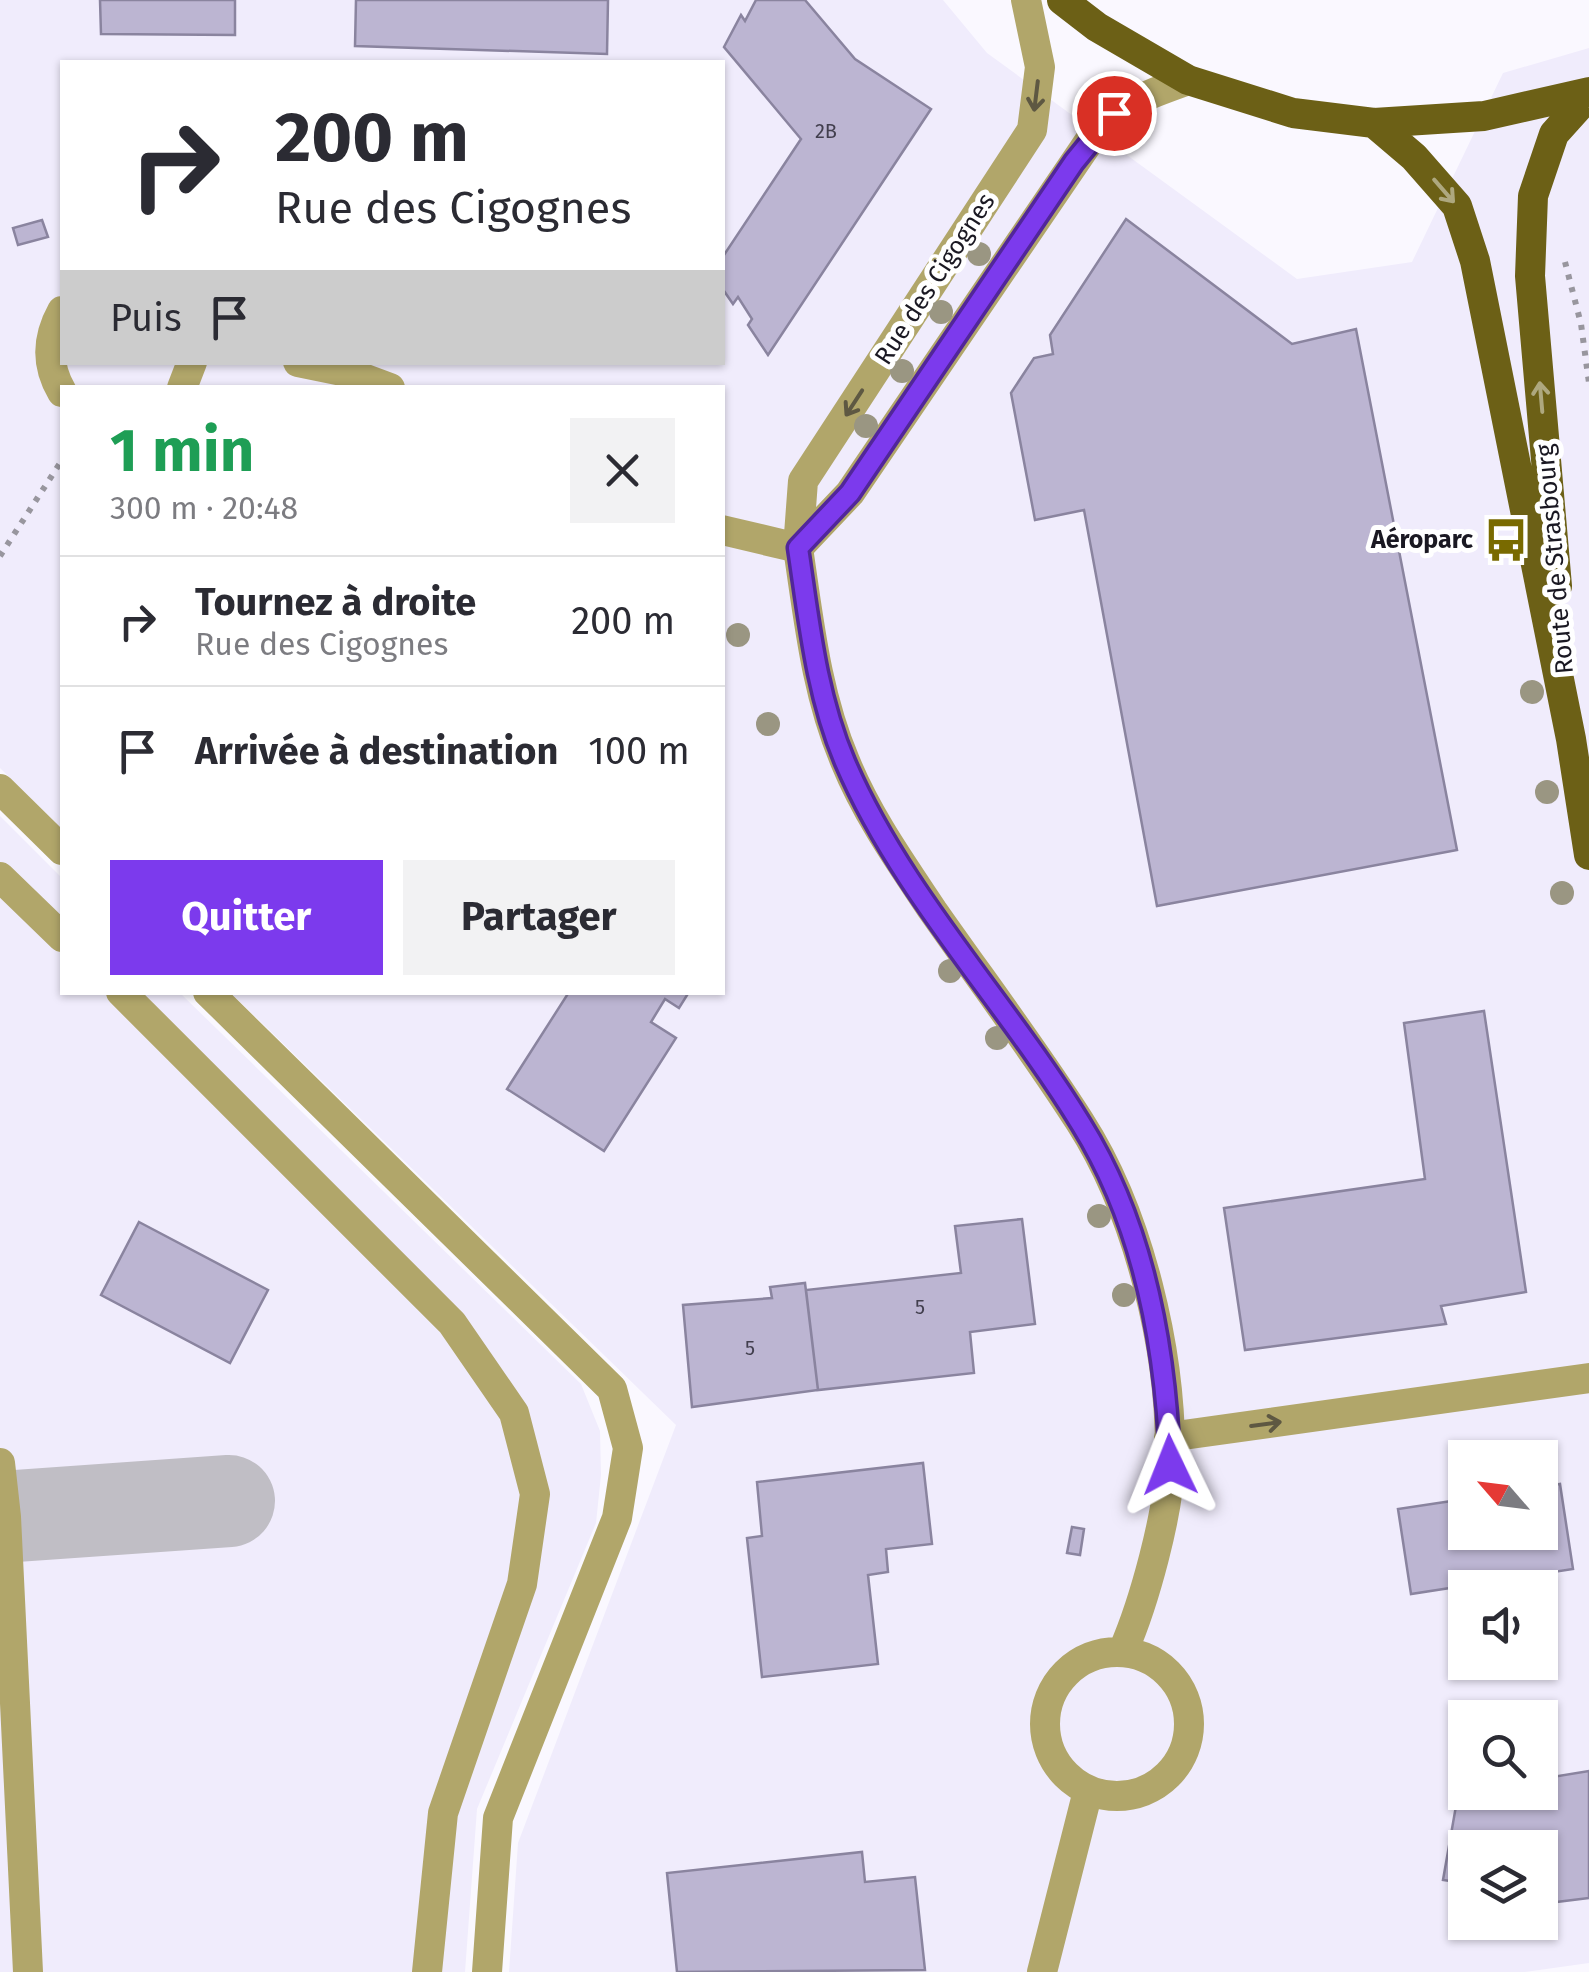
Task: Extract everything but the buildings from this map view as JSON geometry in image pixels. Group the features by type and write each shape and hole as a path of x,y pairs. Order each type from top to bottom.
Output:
{"main road":[{"path":"1062,0 1097,26 1188,80 1293,113 1374,123 1484,116 1589,93"},
{"name":"Route de Strasbourg","path":"1570,738 1530,276 1534,196 1554,134 1589,93"},
{"name":"Route de Strasbourg","path":"1374,123 1414,157 1457,206 1475,261 1570,738"},
{"path":"1570,738 1589,855"}],"street":[{"name":"Rue des Cigognes","path":"1026,0 1040,67 1032,130 803,482 798,548 817,680 845,762 889,846 1081,1124 1108,1174 1136,1249 1158,1334 1168,1402 1170,1465 1139,1613 1123,1651"},
{"name":"Rue des Cigognes","path":"798,548 850,493 1088,144 1114,113 1143,96 1188,80"},
{"path":"60,316 50,343 50,362 60,387"},
{"path":"312,365 382,385"},
{"path":"725,531 798,548"},
{"path":"0,789 60,848"},
{"path":"0,878 60,935"},
{"path":"125,995 452,1323 514,1413 535,1494 522,1584 443,1813 428,1972"},
{"path":"211,995 612,1389 628,1448 617,1518 498,1818 486,1972"},
{"path":"1169,1438 1589,1378"},
{"path":"0,1464 28,1972"},
{"path":"1123,1651 1148,1658 1168,1673 1182,1694 1189,1718 1187,1744 1176,1766 1158,1783 1136,1794 1112,1797 1088,1791 1068,1778 1052,1758 1045,1735 1046,1710 1054,1688 1067,1671 1103,1652 1123,1651"},
{"path":"1042,1972 1088,1791"}],"path":[{"path":"1561,250 1581,324 1589,384"},
{"path":"0,556 60,463"}],"shaded area":[{"path":"0,0 943,0 987,53 1297,279 1412,262 1503,73 1589,48 1589,1963 1525,1972 509,1972 518,1843 676,1425 233,995 725,995 725,385 60,385 60,827 0,768"},
{"path":"0,816 60,876 60,995 182,995 581,1384 600,1431 601,1475 596,1523 477,1809 465,1972 0,1972"}],"taxiway":[{"path":"0,1517 229,1501"}],"place":[{"name":"Aéroparc","path":"1506,540"}],"route":[{"path":"1114,113 1074,162 850,493 798,548 817,680 845,762 889,846 1081,1124 1108,1174 1136,1249 1158,1334 1168,1402 1170,1465"}]}
